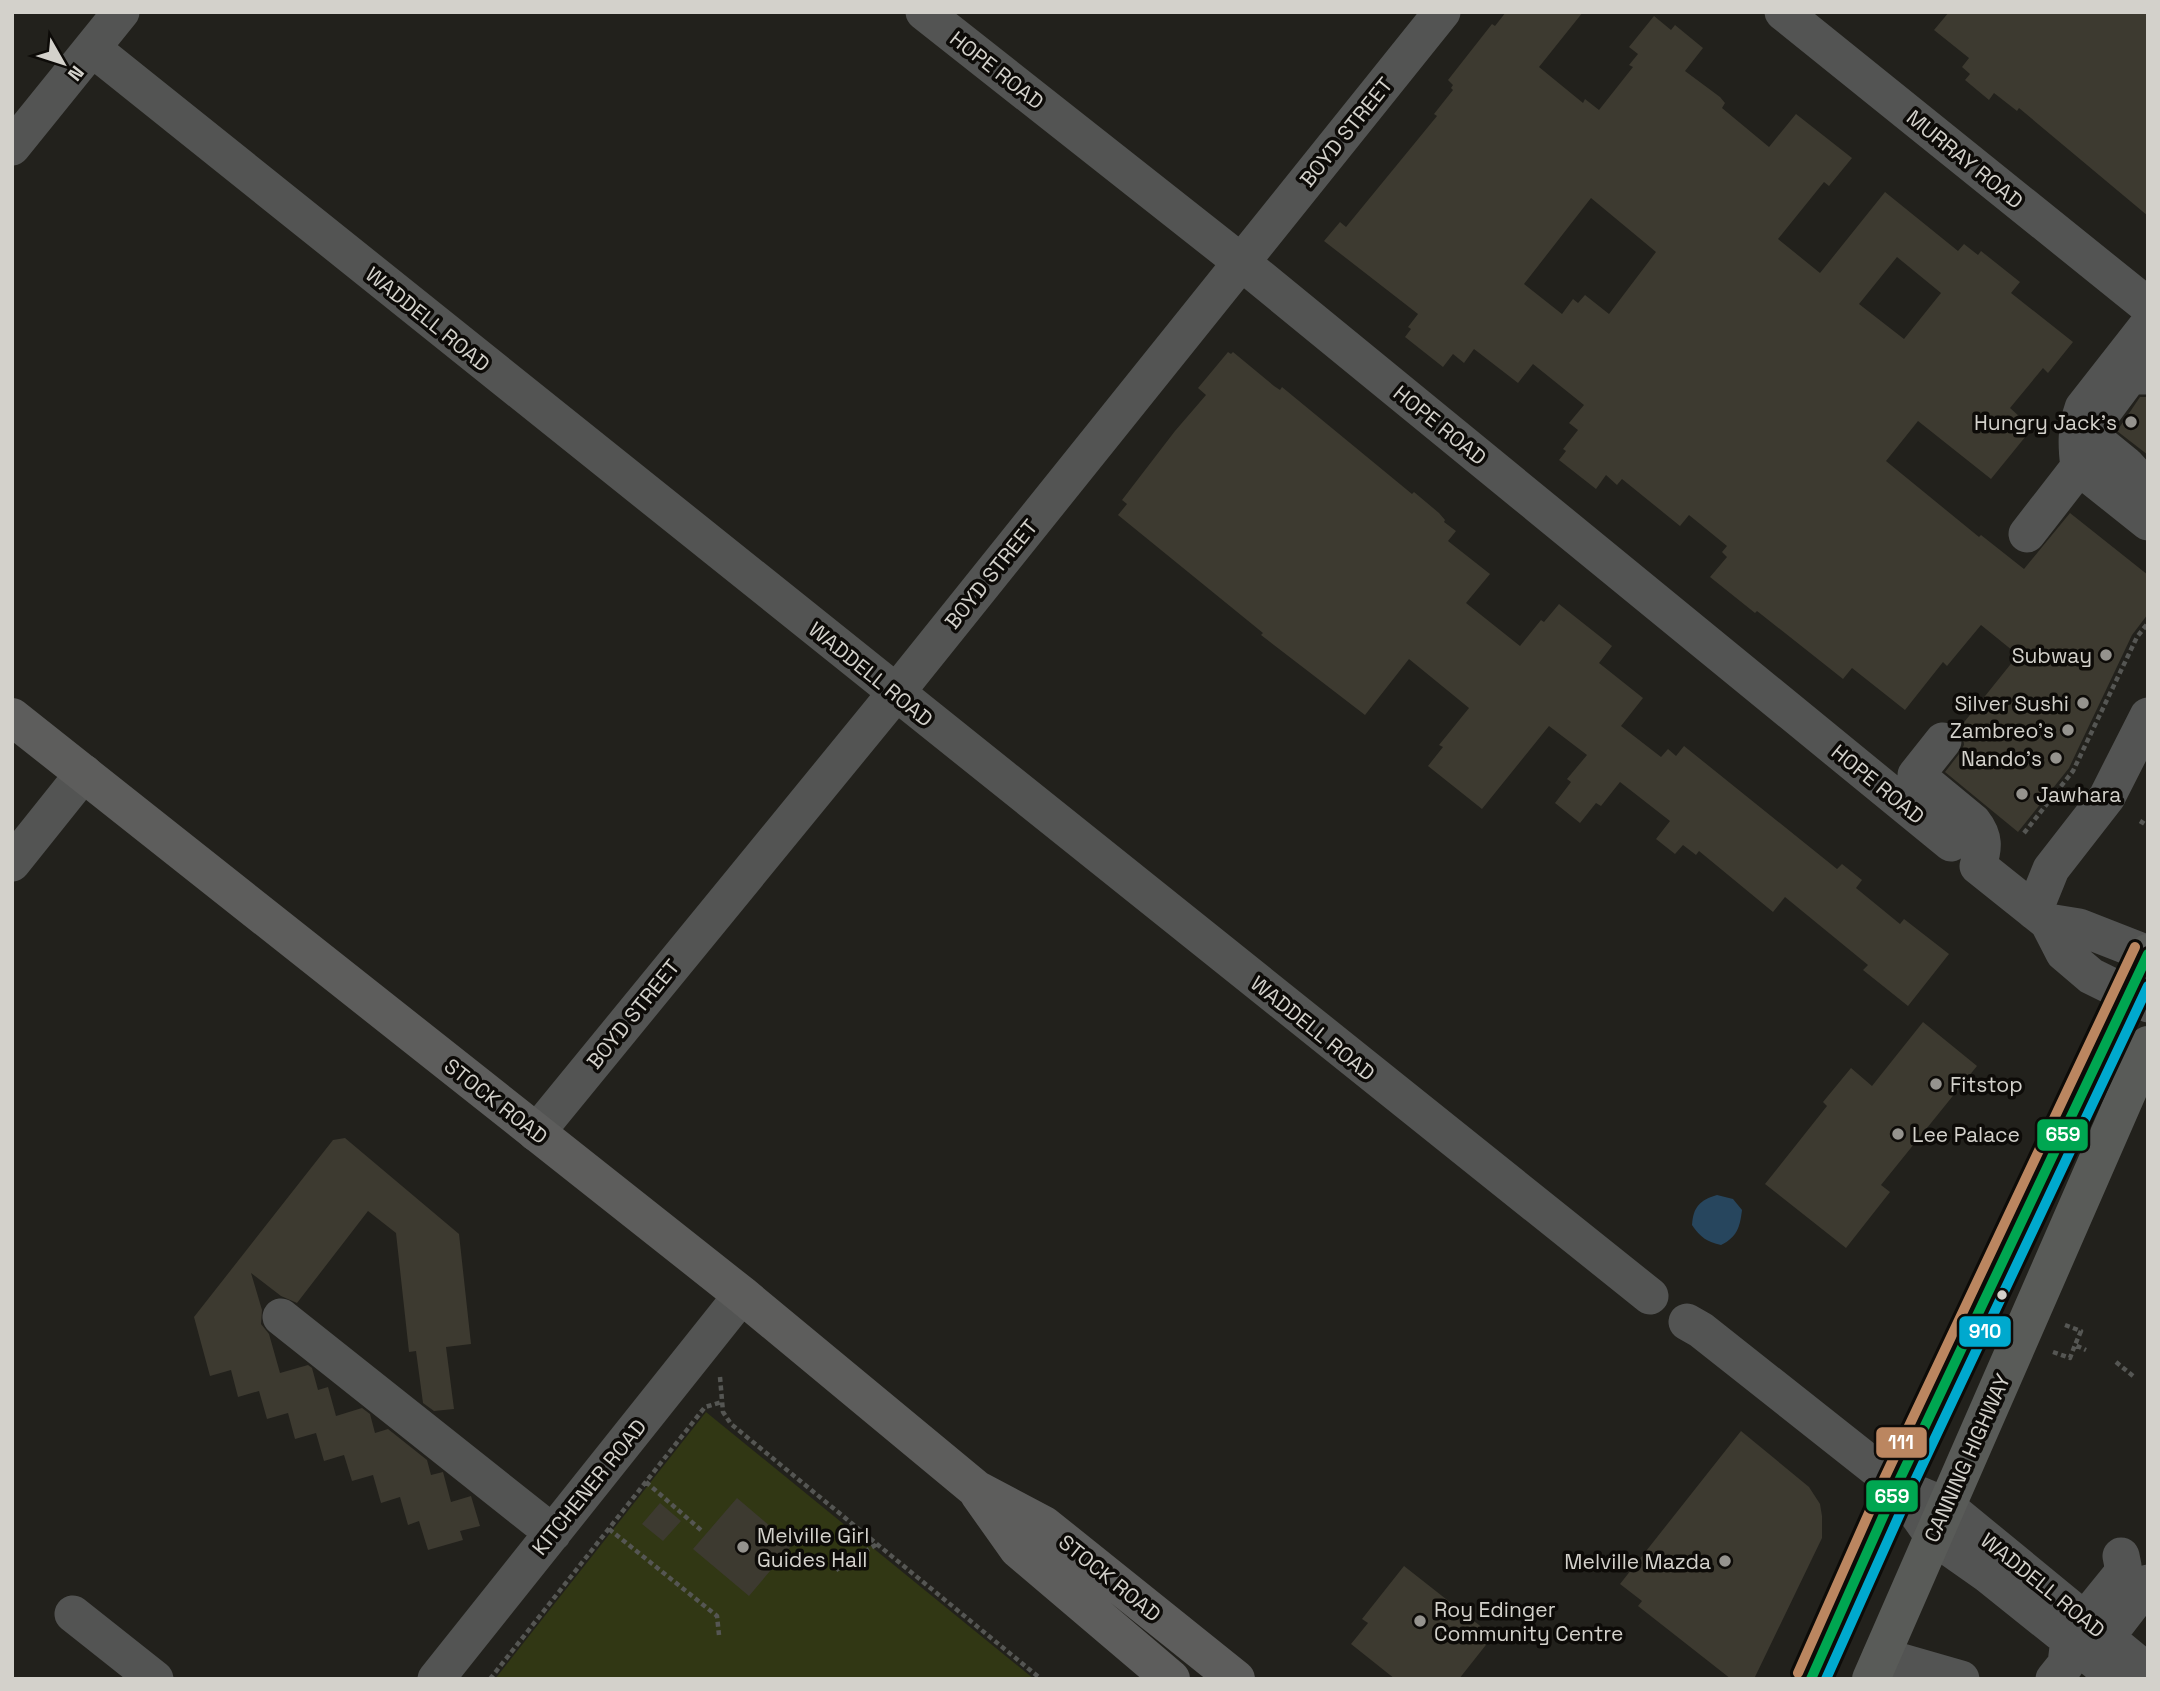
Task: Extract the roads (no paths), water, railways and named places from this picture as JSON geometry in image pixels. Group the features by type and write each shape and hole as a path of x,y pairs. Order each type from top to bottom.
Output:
{"highway":[{"path":"1811,1679 1897,1485 2138,999 2148,954"},
{"name":"CANNING HIGHWAY","path":"1876,1667 2148,1045"}],"main road":[{"name":"STOCK ROAD","path":"12,717 742,1295 976,1489 1044,1525 1236,1679"},
{"name":"STOCK ROAD","path":"976,1489 1018,1549 1171,1679"}],"street":[{"path":"12,147 121,12"},
{"name":"HOPE ROAD","path":"924,12 1241,262 1951,844"},
{"name":"BOYD STREET","path":"536,1133 895,694 1442,12"},
{"name":"MURRAY ROAD","path":"1783,12 2148,306"},
{"name":"WADDELL ROAD","path":"93,49 1650,1296"},
{"path":"2026,534 2079,467 2076,440 2083,408 2148,325"},
{"path":"2148,376 2133,376 2126,381 2094,428 2099,443 2126,465 2148,489"},
{"path":"2079,467 2148,522"},
{"path":"2041,917 2051,869 2108,797 2148,716"},
{"path":"1944,741 1916,775 1980,830 1984,847 1978,866 2041,917 2064,953 2091,976 2138,999"},
{"path":"12,863 84,774"},
{"path":"2041,917 2078,927 2148,954"},
{"name":"KITCHENER ROAD","path":"436,1679 742,1295"},
{"path":"281,1317 552,1532"},
{"name":"WADDELL ROAD","path":"1688,1322 1701,1329 1940,1521 2084,1654 2148,1672"},
{"path":"2084,1654 2114,1585 2121,1575 2135,1570"},
{"path":"73,1614 155,1679"},
{"path":"1876,1667 1961,1679"}],"water":[{"path":"1717,1195 1733,1199 1742,1210 1737,1231 1721,1245 1704,1238 1692,1225 1698,1205"}],"place":[{"name":"Hungry Jack's","path":"2131,422"},
{"name":"Subway","path":"2106,655"},
{"name":"Silver Sushi","path":"2083,703"},
{"name":"Zambreo's","path":"2068,730"},
{"name":"Nando's","path":"2056,758"},
{"name":"Jawhara","path":"2022,794"},
{"name":"Fitstop","path":"1936,1084"},
{"name":"Lee Palace","path":"1898,1134"},
{"name":"Melville Girl Guides Hall","path":"743,1547"},
{"name":"Melville Mazda","path":"1725,1561"},
{"name":"Roy Edinger Community Centre","path":"1420,1621"}]}
